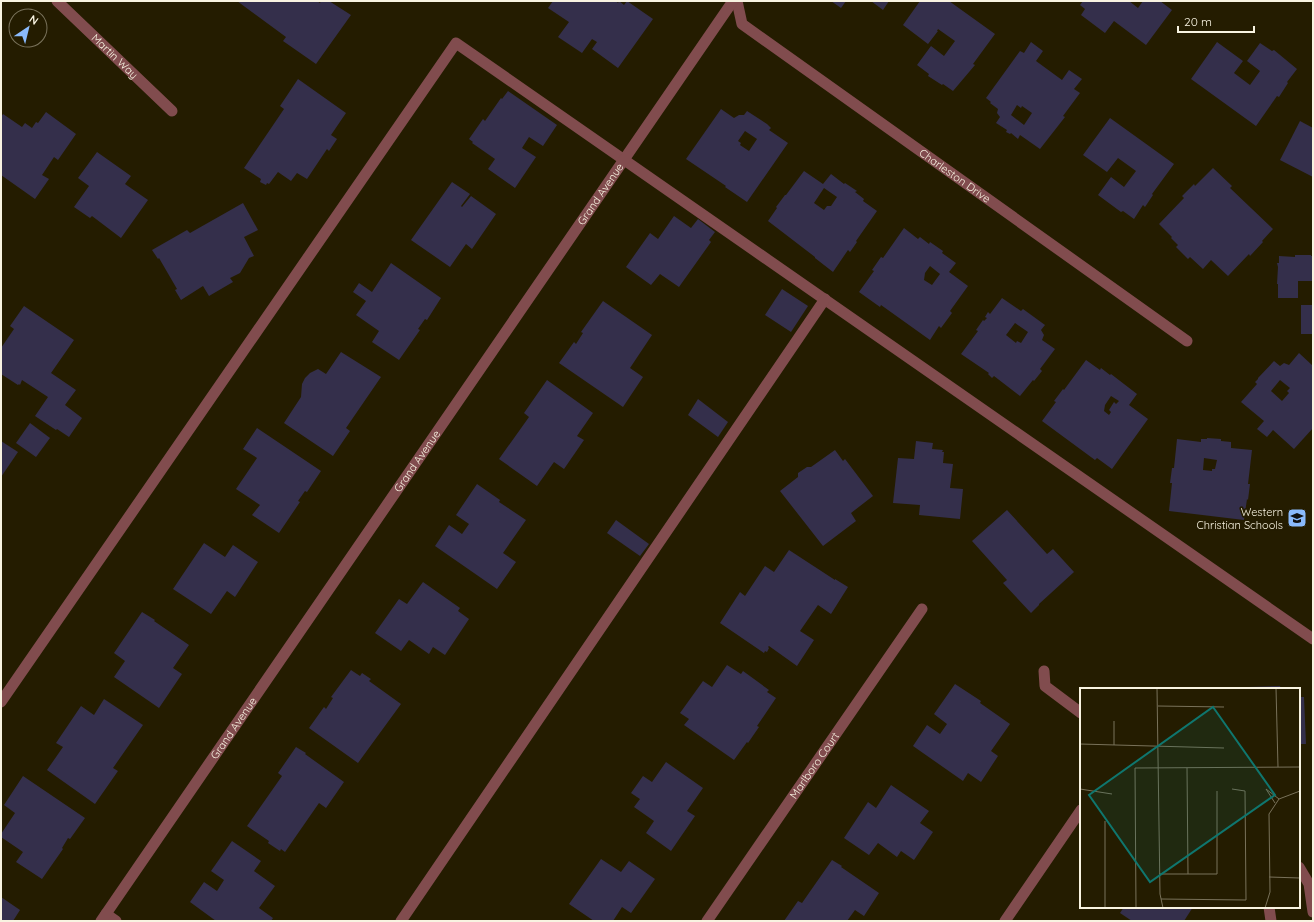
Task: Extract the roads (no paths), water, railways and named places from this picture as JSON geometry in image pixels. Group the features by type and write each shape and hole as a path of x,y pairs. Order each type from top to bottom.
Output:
{"street":[{"name":"Martin Way","path":"58,1 172,111"},
{"name":"Grand Avenue","path":"103,917 733,1"},
{"name":"Charleston Drive","path":"737,1 742,24 1187,341"},
{"path":"1,702 456,43 1313,639"},
{"path":"401,921 825,299"},
{"name":"Marlboro Court","path":"707,921 922,609"},
{"path":"1044,671 1045,686 1080,712"},
{"path":"1005,921 1080,811"},
{"path":"1300,869 1309,884 1313,912"},
{"path":"1269,908 1271,921"},
{"path":"103,917 116,921"}],"place":[{"name":"Western Christian Schools","path":"1297,518"}]}
